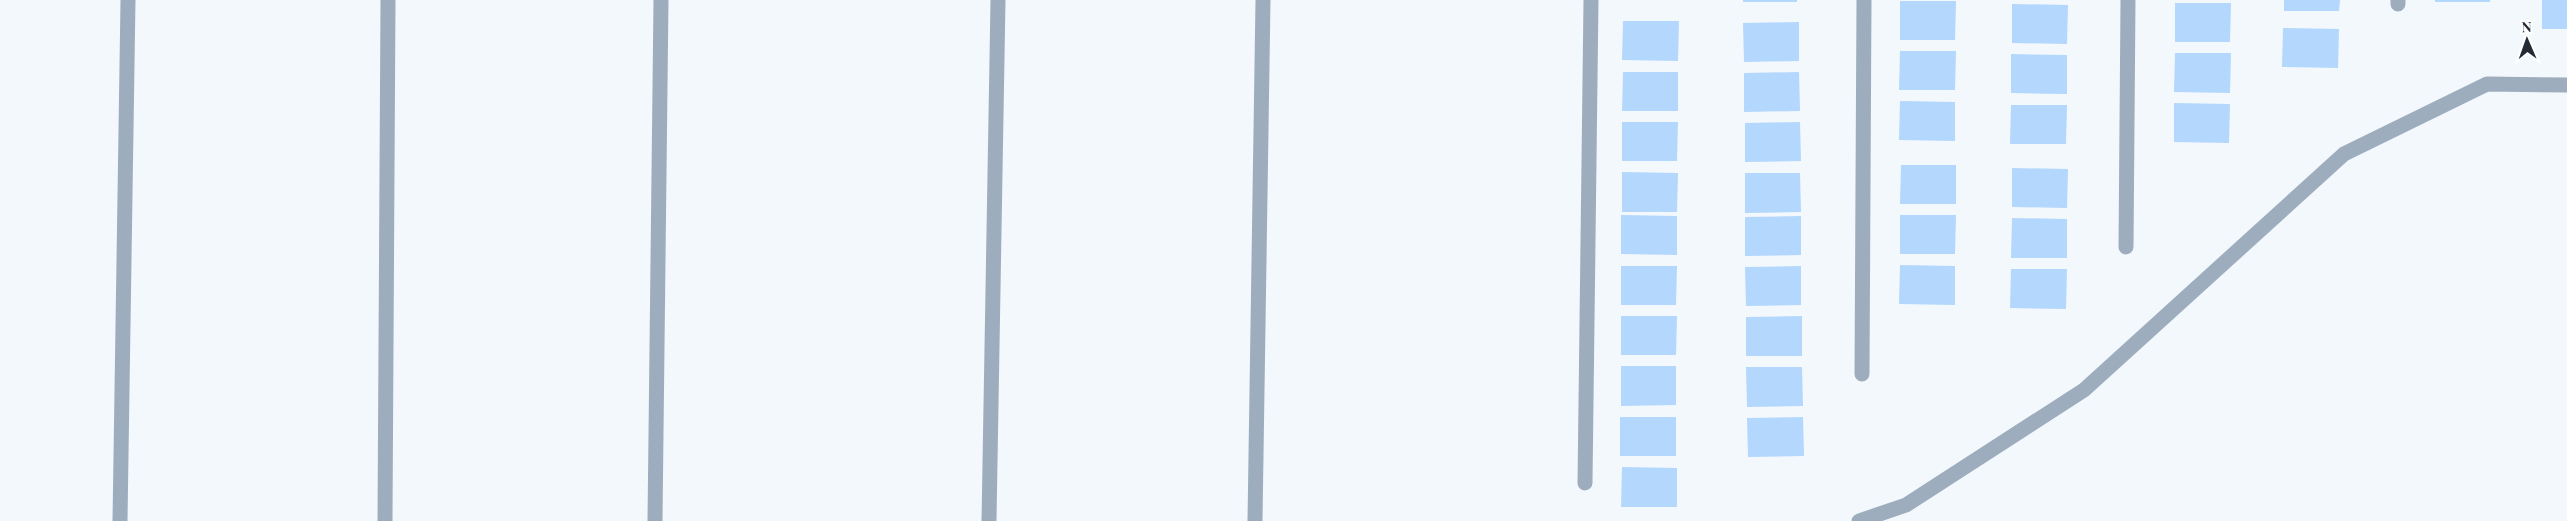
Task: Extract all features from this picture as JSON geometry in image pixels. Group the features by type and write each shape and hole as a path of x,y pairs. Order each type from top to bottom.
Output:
{"street":[{"path":"120,521 128,0"},
{"path":"385,521 388,0"},
{"path":"655,521 661,0"},
{"path":"989,521 998,0"},
{"path":"1255,521 1263,0"},
{"path":"1585,483 1591,0"},
{"path":"1862,374 1864,0"},
{"path":"2126,247 2128,0"},
{"path":"1859,521 1906,505 2084,390 2344,154 2487,84 2567,85"}],"building":[{"path":"1743,0 1797,0 1797,2 1743,2"},
{"path":"2284,0 2340,0 2339,11 2284,11"},
{"path":"2435,0 2490,0 2490,2 2435,2"},
{"path":"2542,0 2567,0 2567,29 2542,29"},
{"path":"1900,1 1956,1 1955,40 1900,40"},
{"path":"2175,3 2231,3 2230,42 2175,42"},
{"path":"2012,4 2068,5 2067,44 2012,43"},
{"path":"1623,21 1679,21 1678,61 1622,60"},
{"path":"1799,22 1799,61 1744,62 1743,23"},
{"path":"2283,28 2339,29 2338,68 2282,67"},
{"path":"1900,51 1956,51 1955,90 1899,90"},
{"path":"2175,53 2231,53 2230,93 2174,92"},
{"path":"2011,54 2067,55 2067,94 2011,93"},
{"path":"1623,72 1678,72 1678,111 1622,111"},
{"path":"1799,72 1800,111 1744,112 1744,73"},
{"path":"1900,101 1955,102 1955,141 1899,140"},
{"path":"2174,103 2230,104 2229,143 2174,142"},
{"path":"2011,105 2067,105 2066,144 2010,144"},
{"path":"1622,122 1678,122 1677,161 1622,161"},
{"path":"1800,122 1801,161 1745,162 1745,123"},
{"path":"1901,165 1956,165 1956,204 1900,204"},
{"path":"2012,168 2068,169 2067,208 2012,207"},
{"path":"1622,172 1678,173 1677,212 1622,212"},
{"path":"1745,173 1800,173 1801,212 1745,213"},
{"path":"1621,215 1677,216 1677,255 1621,254"},
{"path":"1900,215 1956,215 1955,254 1900,254"},
{"path":"1801,216 1801,255 1745,256 1745,217"},
{"path":"2012,218 2067,219 2067,258 2011,258"},
{"path":"1900,265 1955,266 1955,305 1899,304"},
{"path":"1621,266 1677,266 1676,305 1621,305"},
{"path":"1801,266 1801,305 1746,306 1745,267"},
{"path":"2011,269 2067,269 2066,309 2010,308"},
{"path":"1621,316 1677,316 1676,355 1621,355"},
{"path":"1802,316 1802,356 1746,356 1746,317"},
{"path":"1621,366 1676,366 1676,405 1621,406"},
{"path":"1746,367 1802,367 1803,406 1747,407"},
{"path":"1620,417 1676,417 1676,456 1620,456"},
{"path":"1803,417 1804,456 1748,457 1747,418"},
{"path":"1622,467 1677,468 1677,507 1621,507"}]}
